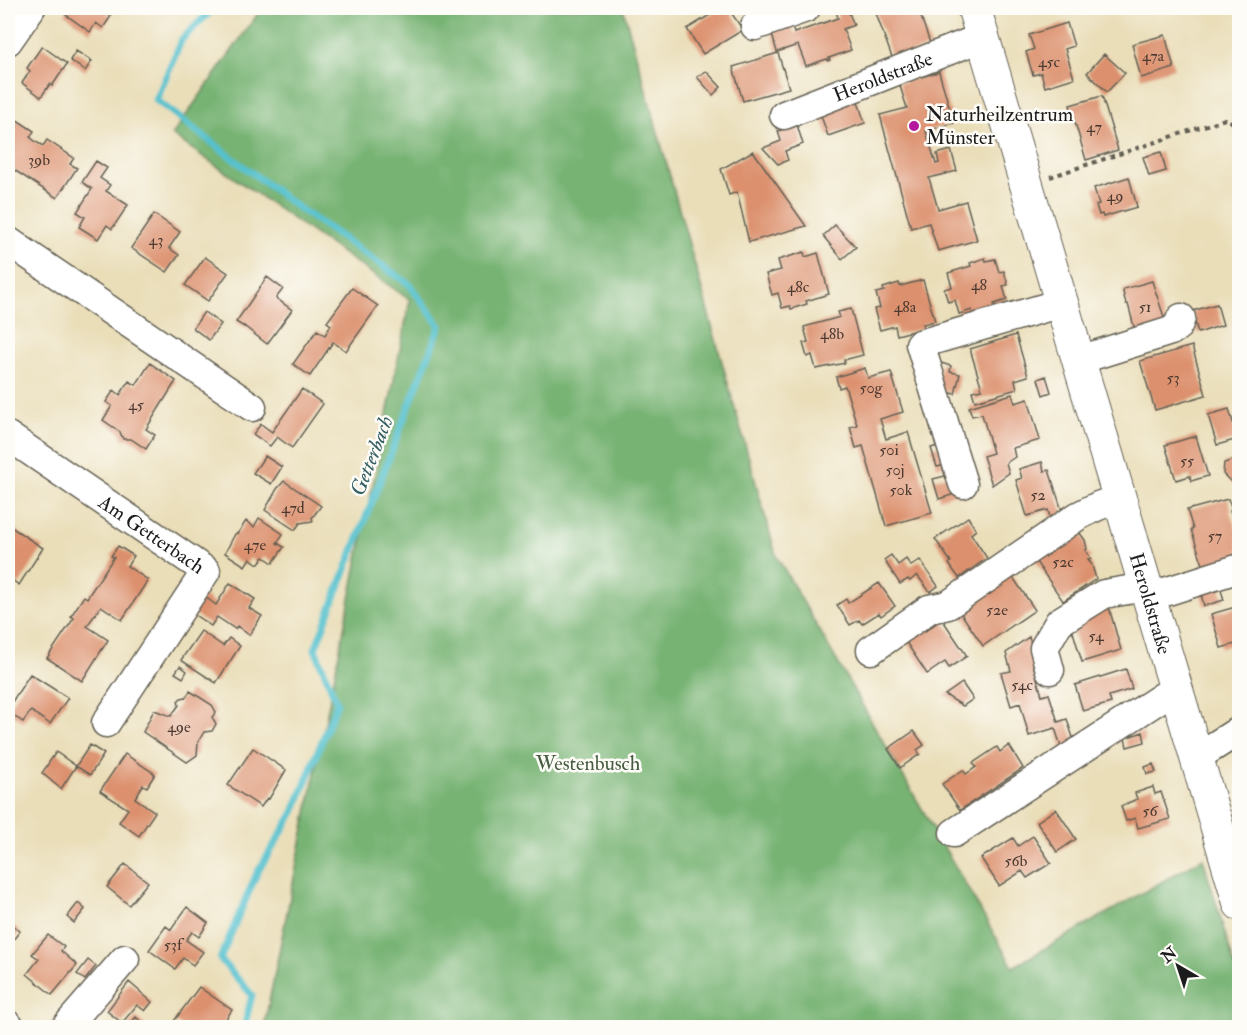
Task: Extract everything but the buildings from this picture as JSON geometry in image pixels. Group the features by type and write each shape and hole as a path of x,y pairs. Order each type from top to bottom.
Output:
{"main road":[{"name":"Heroldstraße","path":"978,22 1239,904"}],"street":[{"path":"8,41 31,8"},
{"path":"755,26 806,8"},
{"name":"Heroldstraße","path":"783,115 978,22"},
{"path":"8,241 252,407"},
{"path":"963,484 920,344 1061,303"},
{"path":"1079,360 1171,331 1178,326 1181,318"},
{"name":"Am Getterbach","path":"8,436 206,571 106,723"},
{"path":"872,650 929,609 948,605 1078,516 1120,498"},
{"path":"1050,670 1044,648 1059,622 1104,594 1147,592 1239,568"},
{"path":"954,833 1176,688"},
{"path":"1197,758 1239,730"},
{"path":"65,1028 125,959"},
{"path":"8,1024 11,1028"}],"path":[{"path":"1027,185 1225,119 1239,126"}],"green space":[{"name":"Westenbusch","path":"262,8 623,8 776,555 1013,967 1203,858 1239,981 1239,1027 264,1027 410,300 172,135"}],"waterway":[{"name":"Getterbach","path":"214,8 182,39 156,100 297,207 409,284 440,326 315,649 337,703 294,812 257,873 220,959 252,995 244,1028"}],"place":[{"name":"Naturheilzentrum Münster","path":"914,126"}]}
